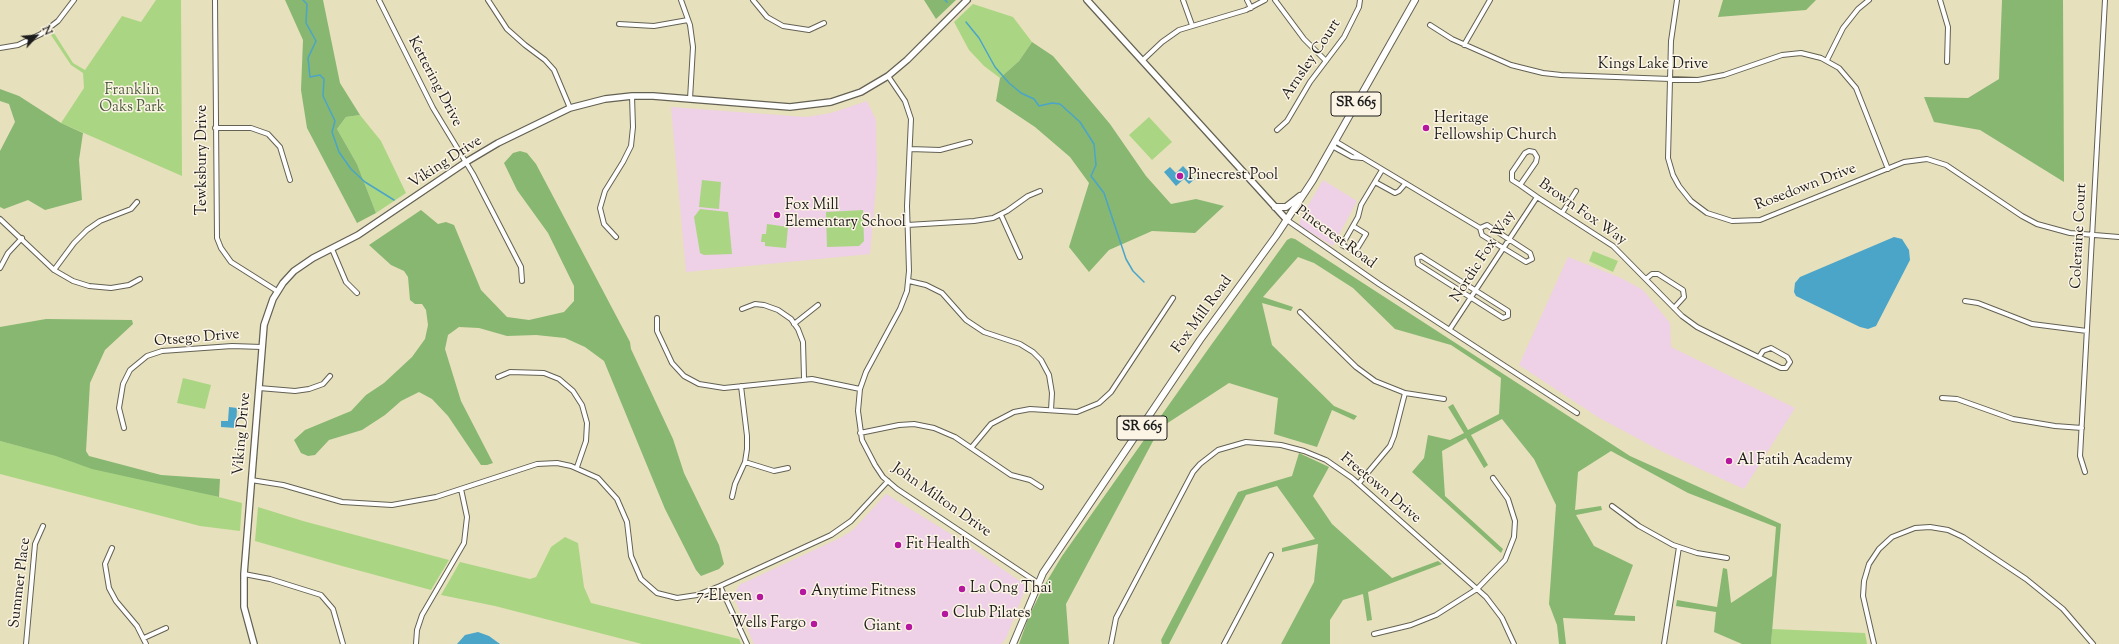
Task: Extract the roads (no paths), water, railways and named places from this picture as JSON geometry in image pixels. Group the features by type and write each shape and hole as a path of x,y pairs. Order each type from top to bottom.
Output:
{"main road":[{"name":"Fox Mill Road","path":"1013,644 1038,583 1200,340 1287,220 1334,143 1415,0"},
{"path":"1275,207 1286,207 1305,191"}],"street":[{"path":"0,48 18,45 41,34 58,21 74,0"},
{"name":"Tewksbury Drive","path":"215,0 216,230 219,243 225,255 234,264 277,291"},
{"name":"Kettering Drive","path":"379,0 433,108 466,162 521,267 522,281"},
{"path":"488,0 507,29 545,60 554,70 570,108"},
{"path":"681,0 688,20 693,52 690,99"},
{"path":"753,0 767,18 783,26 809,30 824,23"},
{"name":"Viking Drive","path":"254,644 244,607 244,574 262,347 266,314 277,291 287,277 302,264 358,235 466,162 511,137 570,108 605,99 632,96 777,106 808,106 843,99 870,88 888,76 907,60 967,0"},
{"name":"Pinecrest Road","path":"1087,0 1287,220 1372,280 1450,329 1577,414"},
{"path":"1183,0 1192,25"},
{"path":"1247,0 1250,8"},
{"path":"1143,60 1170,35 1192,25 1233,15 1265,0"},
{"path":"1275,0 1304,39 1326,61"},
{"name":"Arnsley Court","path":"1277,130 1287,121 1300,96 1347,30 1359,7 1360,0"},
{"path":"1464,44 1490,0"},
{"name":"Rosedown Drive","path":"1677,0 1673,19 1667,145 1671,169 1676,181 1687,196 1701,209 1713,216 1739,222 1760,220 1912,160 1934,160 1946,165 2037,224 2059,231 2092,235 2119,236"},
{"path":"1827,60 1843,28 1858,9 1869,0"},
{"path":"1940,0 1948,27 1947,62"},
{"name":"Coleraine Court","path":"2085,472 2080,456 2105,0"},
{"path":"619,24 654,26 688,20"},
{"name":"Kings Lake Drive","path":"1430,25 1464,44 1511,65 1543,73 1670,79 1714,78 1786,54 1806,54 1827,60 1846,75 1858,92 1888,169"},
{"name":"John Milton Drive","path":"888,76 900,92 909,109 912,128 907,224 909,282 900,309 866,372 860,389 858,411 860,433 871,460 888,481 1038,583"},
{"path":"616,237 604,224 600,208 605,191 624,162 631,146 634,127 632,96"},
{"path":"215,128 251,128 268,134 280,148 290,180"},
{"path":"910,149 940,150 970,142"},
{"path":"1334,143 1480,228 1482,235 1526,262 1532,260 1530,253 1487,225 1480,228"},
{"name":"Brown Fox Way","path":"1520,185 1536,162 1537,157 1534,152 1529,151 1525,153 1511,174 1512,180 1613,246 1674,308 1697,327 1781,368 1786,368 1790,362 1787,357 1771,348 1763,350 1759,357"},
{"path":"1353,226 1366,234 1355,252 1342,245 1353,226 1361,205 1382,170"},
{"path":"1375,182 1395,193 1405,184"},
{"path":"907,224 974,221 1001,214 1028,196 1040,191"},
{"path":"1562,213 1576,191"},
{"name":"Nordic Fox Way","path":"1450,329 1537,197"},
{"path":"54,270 74,243 87,230 100,221 131,209 137,202"},
{"path":"1001,214 1020,257"},
{"path":"0,219 22,238 54,270 80,284 100,288 121,287 140,279"},
{"path":"0,268 8,252 22,238"},
{"path":"332,249 346,282 357,293"},
{"path":"1422,256 1476,290 1508,311 1508,316 1503,318 1418,264 1418,258 1422,256"},
{"path":"1646,279 1652,274 1658,274 1683,290 1684,297 1674,308"},
{"path":"909,282 926,285 942,293 966,320 979,329 1020,344 1033,352 1041,360 1049,375 1052,393 1051,410"},
{"path":"971,448 991,424 1006,414 1030,409 1067,412 1085,410 1106,398 1173,298"},
{"path":"1965,301 1978,303 2032,324 2087,331"},
{"path":"742,308 755,304 772,307 784,314 794,324 803,342 804,378"},
{"path":"794,324 818,305"},
{"path":"1300,312 1365,374 1385,386 1405,393 1444,399"},
{"path":"657,318 657,331 667,355 684,376 707,387 724,388 804,378 822,380 860,389"},
{"name":"Otsego Drive","path":"124,428 119,408 123,384 130,370 147,356 162,351 232,346 262,347"},
{"path":"498,377 510,372 544,373 558,379 573,391 582,405 587,423 586,441 576,467"},
{"path":"259,388 295,391 309,389 323,384 330,376"},
{"path":"732,497 735,484 745,462 747,441 741,386"},
{"path":"1359,483 1390,446 1405,393"},
{"path":"1942,398 1957,399 2013,419 2055,426 2082,428"},
{"path":"860,433 899,425 927,426 946,432 1011,474 1030,480 1040,487"},
{"name":"Freetown Drive","path":"1111,644 1116,618 1197,468 1213,453 1240,443 1281,445 1304,451 1326,460 1359,483 1486,597 1502,618 1514,644"},
{"path":"745,462 774,470 788,468"},
{"path":"251,480 283,485 336,501 370,505 417,502 537,464 557,463 576,467 598,478 617,499 627,522 633,564 641,578 650,588 659,593 677,598 697,595 720,586 831,535 851,521 888,481"},
{"path":"1374,634 1411,625 1430,618 1477,589 1505,560 1514,537 1515,521 1511,505 1493,478"},
{"path":"416,644 417,630 422,615 464,543 467,517 461,489"},
{"path":"1612,506 1653,535 1679,547 1697,553 1728,558"},
{"name":"Summer Place","path":"26,644 35,544 43,526"},
{"path":"1874,644 1863,596 1864,581 1869,564 1879,549 1892,537 1910,529 1930,527 1948,530 1963,537 2026,579 2063,609 2092,644"},
{"path":"1664,644 1679,547"},
{"path":"112,548 105,564 109,588 116,601 137,626 146,644"},
{"path":"1224,644 1271,554"},
{"path":"244,574 270,580 321,596 333,609 343,644"},
{"path":"720,586 748,644"},
{"path":"144,638 166,628"}],"water":[{"name":"Pinecrest Pool","path":"1183,166 1195,179 1189,184 1184,179 1176,186 1164,172 1170,167 1176,173"},
{"path":"1894,237 1902,239 1909,250 1910,260 1876,326 1868,329 1860,327 1796,296 1794,292 1795,283 1800,277"},
{"path":"229,407 237,408 236,428 221,427 221,421 228,421"},
{"path":"478,632 489,636 500,644 457,644 465,635"}],"waterway":[{"path":"303,0 307,4 306,23 316,41 308,58 310,77 320,75 324,79 323,96 335,121 332,132 339,152 351,169 365,182 394,200"},
{"path":"966,22 979,38 995,67 1009,83 1021,93 1034,99 1039,106 1052,103 1060,104 1080,122 1094,144 1096,165 1091,176 1104,193 1126,259 1133,271 1144,282"}],"place":[{"name":"Heritage Fellowship Church","path":"1426,128"},
{"name":"Pinecrest Pool","path":"1180,176"},
{"name":"Fox Mill Elementary School","path":"777,215"},
{"name":"Al Fatih Academy","path":"1729,461"},
{"name":"Fit Health","path":"898,545"},
{"name":"La Ong Thai","path":"962,589"},
{"name":"Anytime Fitness","path":"803,592"},
{"name":"7-Eleven","path":"760,597"},
{"name":"Club Pilates","path":"945,614"},
{"name":"Wells Fargo","path":"814,624"},
{"name":"Giant","path":"909,627"}],"park label":[{"name":"Franklin Oaks Park","path":"132,100"}]}
